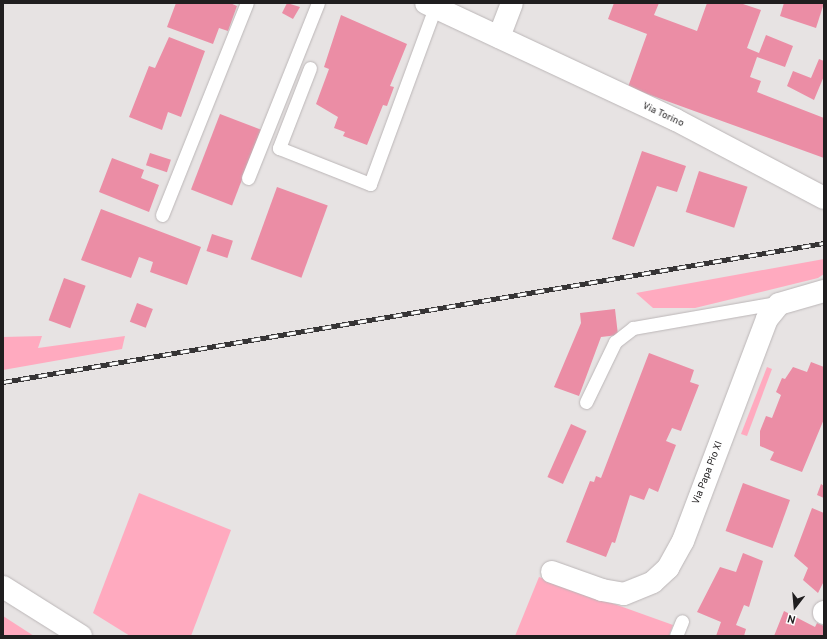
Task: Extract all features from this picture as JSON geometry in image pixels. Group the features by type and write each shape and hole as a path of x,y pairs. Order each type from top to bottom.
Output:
{"street":[{"path":"499,37 512,3"},
{"name":"Via Torino","path":"431,5 676,120 824,198"},
{"name":"Via Papa Pio XI","path":"552,572 602,590 624,594 653,582 668,568 683,541 767,319 779,304 824,291"},
{"path":"3,587 81,636"}],"lane":[{"path":"162,215 247,3"},
{"path":"248,178 318,3"},
{"path":"310,68 279,148 370,184 431,5"},
{"path":"586,402 615,342 633,328 789,300"},
{"path":"676,636 682,621"}],"shaded area":[{"path":"824,259 824,274 818,278 695,308 653,308 636,293"},
{"path":"42,336 38,348 125,336 122,349 3,370 3,337"},
{"path":"767,367 772,369 747,436 741,434"},
{"path":"139,493 231,530 191,636 130,636 93,613"},
{"path":"539,577 673,625 669,636 515,636"},
{"path":"3,616 34,636 3,636"}],"building":[{"path":"176,3 230,3 237,6 228,31 219,28 213,44 167,27"},
{"path":"287,3 300,7 293,19 282,13"},
{"path":"614,3 659,3 654,15 697,31 707,3 740,3 761,10 747,48 759,53 766,35 793,46 785,67 757,57 750,77 761,81 757,92 824,118 824,158 628,87 647,34 608,19"},
{"path":"784,3 824,3 816,28 780,16"},
{"path":"341,15 407,44 390,86 394,87 387,106 383,105 367,145 343,136 345,132 334,128 338,117 316,104 329,69 324,67"},
{"path":"169,37 205,51 181,117 168,112 162,130 129,117 149,66 155,68"},
{"path":"819,59 824,61 824,76 814,100 787,86 793,71 811,78"},
{"path":"220,114 261,130 232,205 191,190"},
{"path":"642,151 686,166 677,192 657,186 634,247 612,239"},
{"path":"150,153 171,160 167,172 146,165"},
{"path":"112,158 144,170 141,178 159,185 149,212 99,192"},
{"path":"699,171 748,187 734,228 686,212"},
{"path":"277,187 328,205 301,278 251,259"},
{"path":"101,209 201,247 187,285 150,272 153,262 139,257 131,278 81,260"},
{"path":"212,234 233,241 227,258 206,251"},
{"path":"64,278 86,286 70,328 49,320"},
{"path":"137,303 153,309 146,328 130,322"},
{"path":"615,309 618,335 601,337 579,396 554,387 581,323 580,313"},
{"path":"649,353 694,370 690,382 699,385 681,431 672,428 666,441 676,445 658,492 649,488 644,500 630,495 615,543 612,542 606,557 566,542 590,481 594,482 596,476 601,478"},
{"path":"811,362 824,367 824,419 802,472 770,460 774,452 760,446 760,431 766,416 772,418 781,395 776,392 782,378 785,379 793,367 807,372"},
{"path":"571,424 587,431 563,484 547,477"},
{"path":"743,483 790,500 773,548 726,531"},
{"path":"821,484 824,486 824,498 817,495"},
{"path":"812,508 824,513 824,581 818,593 803,580 808,568 794,556"},
{"path":"743,553 763,561 749,607 744,605 736,625 746,629 744,636 716,636 721,622 697,612 720,567 736,572"},
{"path":"784,611 815,627 817,623 824,626 824,636 774,636"}],"railway":[{"path":"3,382 824,243"}]}
